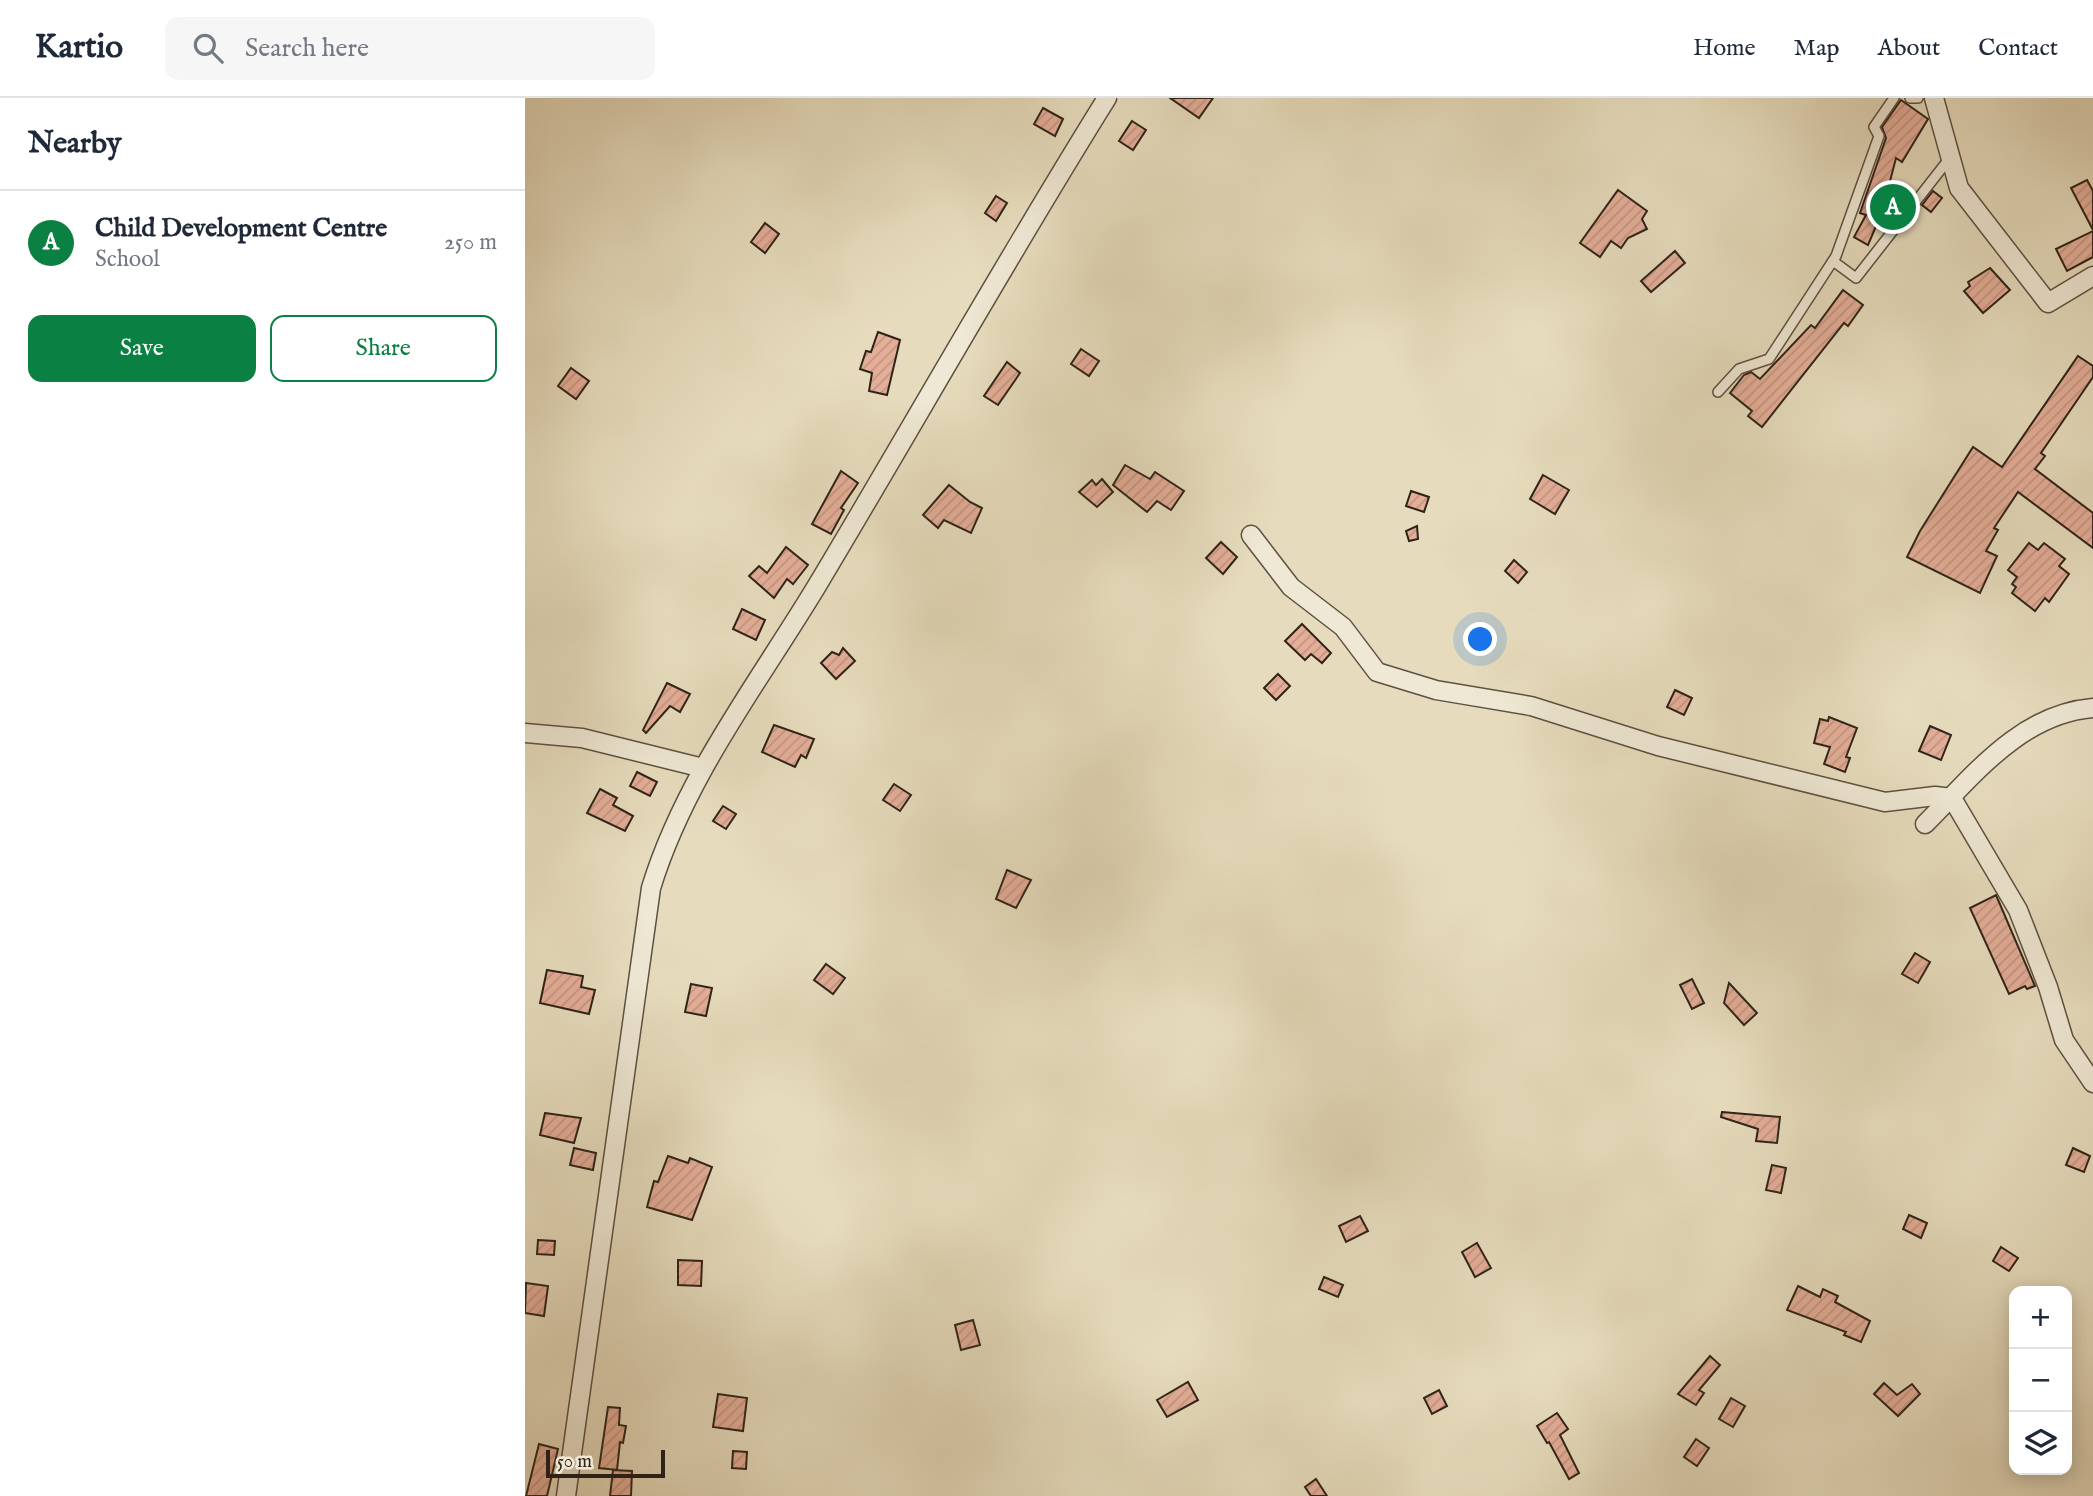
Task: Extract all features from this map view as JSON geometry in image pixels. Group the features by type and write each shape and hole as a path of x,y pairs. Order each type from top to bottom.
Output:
{"street":[{"path":"566,1496 651,888 666,840 703,768 765,672 1107,98"},
{"path":"1934,98 1967,201 2047,303 2093,276"},
{"path":"1251,535 1291,587 1343,627 1377,672 1436,690 1531,706 1658,746 1885,802 1934,796 1951,798"},
{"path":"1925,824 2013,737 2053,717 2093,708"},
{"path":"525,733 582,738 703,768"},
{"path":"1951,798 2021,918 2064,1040 2093,1083"}],"lane":[{"path":"1718,392 1739,369 1769,359 1833,261 1879,136 1874,127 1894,98"},
{"path":"1910,98 1918,98"},
{"path":"1833,261 1856,278 1951,157"}],"building":[{"path":"1170,98 1213,98 1199,118"},
{"path":"1901,100 1928,119 1902,162 1896,158 1882,212 1868,245 1854,237 1866,215 1860,213 1886,138 1882,127"},
{"path":"1043,108 1063,119 1055,136 1034,124"},
{"path":"1132,121 1146,130 1133,150 1119,141"},
{"path":"2087,180 2093,191 2093,230 2071,188"},
{"path":"1618,190 1647,211 1642,219 1647,229 1628,238 1621,248 1611,241 1600,257 1580,243"},
{"path":"1933,191 1942,198 1931,212 1922,205"},
{"path":"996,196 1007,203 996,221 985,213"},
{"path":"765,223 779,234 765,253 751,242"},
{"path":"2093,231 2093,257 2067,271 2056,249"},
{"path":"1675,251 1685,263 1651,292 1641,281"},
{"path":"1990,268 2010,290 1983,313 1964,291 1970,286 1968,282"},
{"path":"1843,290 1863,305 1848,326 1844,323 1762,427 1748,416 1752,411 1730,393 1744,375 1751,372 1760,379 1811,325 1815,328"},
{"path":"878,332 900,340 887,395 869,391 872,373 860,369 866,351 871,352"},
{"path":"1081,349 1099,361 1089,376 1071,364"},
{"path":"2078,356 2093,366 2093,377 2041,453 2045,456 2035,469 2093,513 2093,548 2018,492 1994,528 1998,530 1986,551 1997,556 1980,593 1907,557 1920,531 1973,447 2002,467"},
{"path":"1007,362 1020,373 998,405 984,396"},
{"path":"571,368 589,381 576,399 558,386"},
{"path":"1125,465 1150,479 1155,472 1184,491 1171,510 1157,501 1147,512 1113,485"},
{"path":"841,471 858,483 841,508 844,510 831,534 812,524"},
{"path":"1543,475 1569,490 1555,514 1530,499"},
{"path":"1102,479 1113,492 1097,507 1079,492 1092,480 1096,485"},
{"path":"949,485 982,508 971,533 944,520 938,528 923,515"},
{"path":"1411,491 1429,497 1424,512 1406,506"},
{"path":"1417,526 1418,539 1409,541 1406,531"},
{"path":"1221,542 1237,557 1223,574 1206,558"},
{"path":"2029,543 2038,550 2044,543 2065,559 2059,566 2069,574 2049,602 2045,598 2035,611 2012,593 2016,587 2012,584 2017,577 2008,570"},
{"path":"786,547 808,565 793,584 787,579 774,598 749,576 759,566 767,573"},
{"path":"1514,560 1527,572 1518,583 1505,571"},
{"path":"742,609 765,620 756,640 733,629"},
{"path":"1302,624 1331,653 1322,663 1311,654 1305,660 1285,641"},
{"path":"843,648 855,661 836,679 821,663 832,652 839,655"},
{"path":"1278,674 1290,686 1276,700 1264,688"},
{"path":"667,683 690,694 680,712 670,706 646,733 643,730"},
{"path":"1675,690 1692,698 1684,715 1667,707"},
{"path":"1829,717 1857,728 1846,757 1850,758 1845,772 1824,764 1830,747 1814,743 1820,719 1828,721"},
{"path":"774,725 814,739 806,758 801,755 795,767 762,752"},
{"path":"1930,726 1951,735 1941,760 1919,751"},
{"path":"637,772 657,782 650,796 630,786"},
{"path":"894,784 911,795 900,811 883,800"},
{"path":"600,789 617,798 613,805 633,816 625,831 587,813"},
{"path":"723,806 736,814 726,829 713,821"},
{"path":"1007,870 1031,880 1016,908 996,899"},
{"path":"1996,895 2035,986 2027,989 2025,986 2009,994 1970,908"},
{"path":"1915,953 1930,962 1918,983 1902,974"},
{"path":"826,964 845,978 833,994 814,980"},
{"path":"547,970 583,976 581,987 595,990 589,1014 540,1003"},
{"path":"1692,979 1704,1003 1692,1009 1680,985"},
{"path":"1729,983 1757,1013 1744,1025 1724,1003"},
{"path":"691,984 712,988 706,1016 685,1012"},
{"path":"1722,1112 1780,1117 1777,1143 1756,1141 1758,1129 1721,1117"},
{"path":"545,1113 581,1118 574,1143 540,1135"},
{"path":"574,1148 596,1153 593,1170 570,1165"},
{"path":"2073,1148 2090,1156 2084,1172 2066,1165"},
{"path":"668,1156 688,1163 690,1158 712,1167 692,1220 647,1207 654,1181 658,1182"},
{"path":"1772,1165 1786,1168 1781,1193 1766,1190"},
{"path":"1909,1215 1927,1223 1921,1238 1903,1229"},
{"path":"1360,1216 1368,1231 1346,1242 1339,1226"},
{"path":"538,1240 555,1241 554,1255 537,1254"},
{"path":"1477,1243 1491,1268 1475,1277 1462,1252"},
{"path":"2001,1247 2018,1258 2009,1271 1993,1261"},
{"path":"678,1260 702,1261 701,1286 678,1285"},
{"path":"1324,1277 1343,1285 1338,1297 1319,1289"},
{"path":"526,1283 548,1286 544,1316 525,1313"},
{"path":"1798,1286 1820,1297 1823,1289 1838,1296 1835,1302 1870,1321 1861,1342 1844,1335 1846,1332 1787,1310"},
{"path":"973,1320 980,1345 961,1350 955,1325"},
{"path":"1710,1356 1720,1365 1699,1390 1704,1393 1696,1405 1678,1394"},
{"path":"1188,1382 1198,1400 1167,1417 1157,1400"},
{"path":"1884,1383 1897,1395 1912,1384 1920,1394 1898,1416 1874,1394"},
{"path":"1439,1390 1447,1406 1432,1414 1424,1398"},
{"path":"718,1394 747,1398 743,1431 713,1427"},
{"path":"1731,1398 1745,1406 1733,1427 1719,1419"},
{"path":"608,1407 620,1408 619,1425 626,1426 623,1443 620,1442 617,1470 599,1468"},
{"path":"1557,1413 1568,1429 1560,1435 1579,1473 1569,1479 1537,1426"},
{"path":"1696,1439 1709,1448 1697,1466 1684,1457"},
{"path":"539,1444 558,1449 547,1496 526,1496"},
{"path":"733,1451 747,1452 746,1469 732,1468"},
{"path":"613,1470 632,1471 631,1496 610,1496"},
{"path":"1316,1479 1327,1496 1311,1496 1305,1487"}],"place":[{"name":"Child Development Centre","path":"1893,207"}]}
